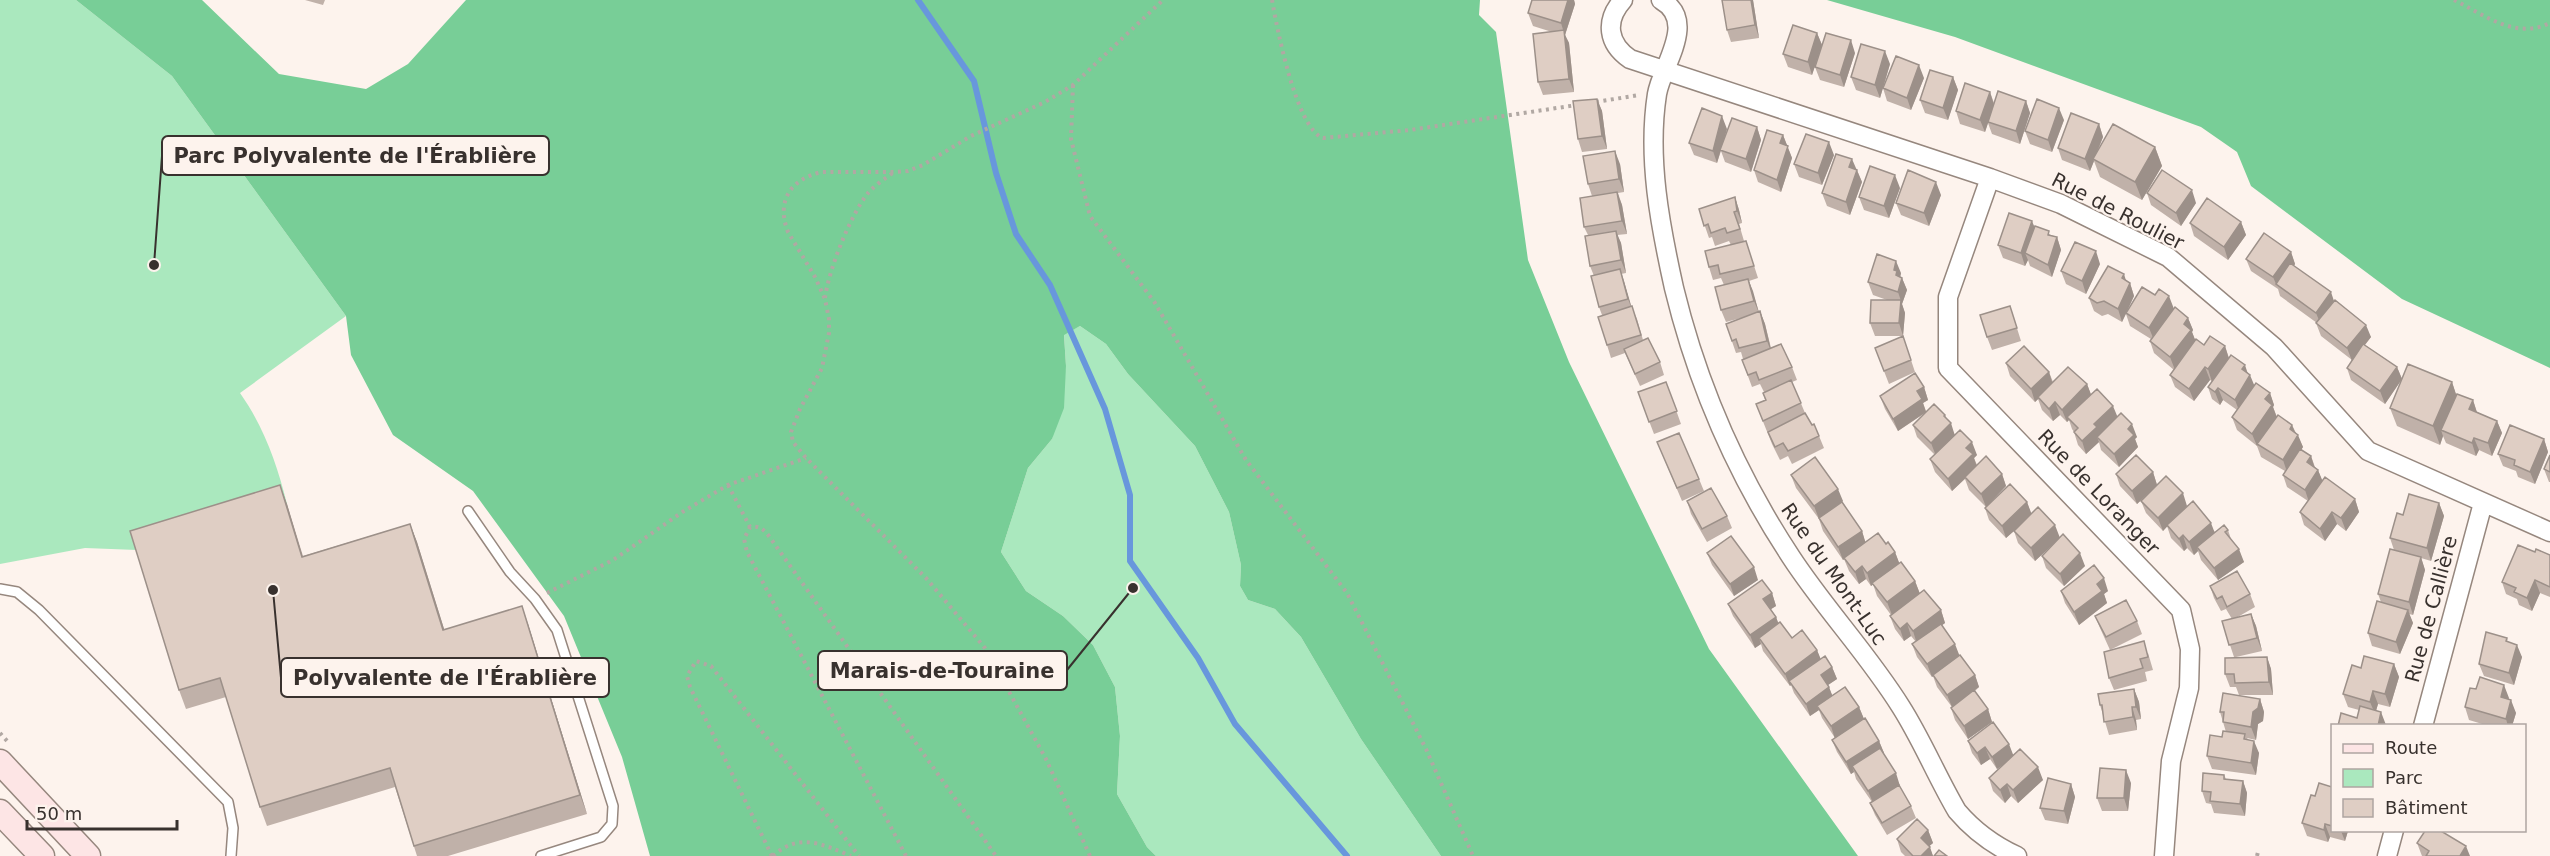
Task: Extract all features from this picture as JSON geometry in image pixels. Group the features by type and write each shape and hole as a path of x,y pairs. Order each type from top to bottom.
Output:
{"street":[{"path":"1623,0 1616,9 1610,26 1613,42 1630,59 1665,69"},
{"name":"Rue du Mont-Luc","path":"1661,0 1673,11 1677,26 1677,40 1657,93 1654,165 1667,258 1697,368 1741,471 1791,558 1902,708 1966,822 1993,844 2016,856"},
{"name":"Rue de Roulier","path":"1665,69 2061,204 2168,257 2274,347 2368,452 2550,532"},
{"name":"Rue de Loranger","path":"1990,178 1948,297 1948,368 2181,610 2190,649 2189,688 2171,761 2164,856"},
{"name":"Rue de Callière","path":"2423,724 2484,503"},
{"path":"0,762 88,856"},
{"path":"2,817 42,856"},
{"path":"2387,856 2394,832"}],"lane":[{"path":"468,511 510,572 535,599 557,630 614,806 612,824 601,837 541,856"},
{"path":"0,589 17,592 39,610 228,802 233,828 231,856"}],"path":[{"path":"825,299 784,223 784,207 790,191 802,178 821,172 908,171 923,165 971,136 1045,102 1073,85 1163,0"},
{"path":"1272,0 1281,53 1305,117 1316,134 1323,138 1410,130 1580,104"},
{"path":"2454,0 2512,29 2533,29 2550,23"},
{"path":"1073,85 1071,139 1090,216 1155,303 1246,460 1347,592 1426,749 1473,856"},
{"path":"1591,103 1657,93"},
{"path":"894,171 869,193 857,211 835,255 825,299 829,333 822,368 800,409 791,432 793,442 806,458 918,570 985,648 1046,759 1090,856"},
{"path":"535,599 613,560 728,484 806,458"},
{"path":"728,484 750,527"},
{"path":"906,856 747,552 744,539 745,531 750,527 756,526 764,530 771,539 996,856"},
{"path":"851,856 825,845 798,841 773,856 690,687 687,676 696,661 711,666 859,856"}],"green space":[{"path":"0,0 76,0 172,76 346,316 240,393 269,446 287,504 137,550 85,548 0,564"},
{"path":"76,0 202,0 279,74 366,89 408,64 466,0 1480,0 1479,15 1496,32 1528,260 1569,362 1709,649 1858,856 1441,856 1361,739 1301,637 1275,609 1248,600 1240,586 1241,565 1229,512 1195,446 1128,374 1106,344 1080,326 1064,335 1066,366 1064,408 1052,439 1028,468 1001,552 1026,591 1063,616 1093,645 1115,687 1120,736 1117,794 1147,847 1156,856 650,856 622,757 564,616 473,491 393,435 351,355 346,316 172,76"},
{"path":"1827,0 2550,0 2550,368 2402,299 2251,186 2237,152 2201,127 1955,37"},
{"path":"1080,326 1106,344 1128,374 1195,446 1229,512 1241,565 1240,586 1248,600 1275,609 1301,637 1361,739 1441,856 1156,856 1147,847 1117,794 1120,736 1115,687 1093,645 1063,616 1026,591 1001,552 1028,468 1052,439 1066,366 1064,334"}],"building":[{"path":"1532,0 1568,0 1561,23 1528,13"},
{"path":"1722,0 1751,0 1755,25 1727,30"},
{"path":"1793,25 1817,33 1808,62 1783,54"},
{"path":"1564,30 1569,79 1538,82 1533,34"},
{"path":"1826,33 1851,40 1840,75 1815,67"},
{"path":"1861,44 1885,51 1875,85 1851,77"},
{"path":"1896,56 1919,65 1907,98 1883,88"},
{"path":"1930,70 1953,77 1943,108 1920,100"},
{"path":"1965,83 1990,92 1980,120 1956,111"},
{"path":"1998,91 2026,101 2016,131 1988,122"},
{"path":"1597,99 1602,136 1578,139 1573,101"},
{"path":"2037,99 2059,108 2048,140 2025,131"},
{"path":"1702,108 1722,116 1713,151 1689,143"},
{"path":"2071,113 2099,124 2085,159 2058,148"},
{"path":"1732,118 1757,127 1746,159 1720,150"},
{"path":"2113,124 2155,147 2135,182 2093,159"},
{"path":"1767,130 1783,135 1780,143 1788,146 1777,180 1754,170"},
{"path":"1806,134 1829,142 1818,173 1794,164"},
{"path":"1615,151 1619,179 1588,184 1583,156"},
{"path":"1836,154 1852,159 1849,167 1857,170 1846,202 1822,193"},
{"path":"1870,166 1895,175 1884,206 1859,197"},
{"path":"1908,170 1936,182 1924,213 1896,203"},
{"path":"2162,170 2192,190 2176,213 2147,193"},
{"path":"1617,192 1622,221 1584,227 1580,198"},
{"path":"1735,197 1737,211 1734,212 1740,229 1727,233 1725,228 1711,233 1708,224 1704,226 1699,209"},
{"path":"2207,198 2241,222 2224,247 2190,223"},
{"path":"2009,213 2032,221 2021,253 1998,245"},
{"path":"2035,226 2049,231 2048,235 2057,237 2048,265 2025,253"},
{"path":"1616,231 1621,260 1590,266 1585,236"},
{"path":"2264,233 2291,252 2273,277 2246,259"},
{"path":"1746,241 1754,266 1720,274 1718,265 1709,267 1705,251"},
{"path":"2075,242 2096,251 2082,281 2061,271"},
{"path":"1877,254 1896,261 1894,270 1897,271 1896,275 1902,278 1898,292 1868,282"},
{"path":"2290,263 2331,292 2316,313 2276,284"},
{"path":"2108,266 2124,274 2122,278 2130,283 2118,309 2104,301 2097,303 2089,298"},
{"path":"1620,269 1628,299 1599,307 1591,276"},
{"path":"1748,279 1754,301 1721,310 1715,287"},
{"path":"2142,287 2155,295 2159,289 2169,296 2149,328 2126,313"},
{"path":"1871,300 1901,300 1899,323 1870,323"},
{"path":"2335,300 2366,325 2347,348 2316,323"},
{"path":"1632,306 1641,335 1607,345 1598,317"},
{"path":"2010,306 2017,328 1987,337 1980,315"},
{"path":"2175,307 2188,318 2184,324 2191,330 2170,357 2150,341"},
{"path":"1760,311 1767,341 1739,348 1736,339 1732,341 1726,324"},
{"path":"1903,336 1911,360 1884,371 1875,348"},
{"path":"2210,336 2225,346 2208,369 2205,367 2189,389 2170,375 2196,339 2204,345"},
{"path":"1648,338 1660,362 1635,374 1624,349"},
{"path":"1781,344 1792,367 1759,380 1756,372 1748,375 1742,360"},
{"path":"2363,344 2397,367 2380,391 2347,368"},
{"path":"2024,346 2049,372 2031,389 2006,363"},
{"path":"2231,355 2245,365 2242,369 2250,375 2235,400 2218,388 2215,392 2208,387"},
{"path":"2408,364 2452,382 2433,426 2390,408"},
{"path":"2068,367 2087,384 2062,410 2055,402 2049,409 2038,397"},
{"path":"1915,373 1924,387 1917,391 1922,399 1893,419 1880,396"},
{"path":"1791,380 1801,403 1763,421 1756,404 1766,400 1763,393"},
{"path":"1666,382 1677,411 1649,422 1638,392"},
{"path":"2256,383 2270,393 2265,399 2272,405 2252,434 2232,417"},
{"path":"2097,389 2113,406 2094,424 2097,427 2082,441 2074,432 2078,428 2067,417"},
{"path":"2457,394 2473,400 2469,409 2497,421 2488,443 2474,438 2472,443 2441,430"},
{"path":"1934,404 1951,423 1931,443 1913,425"},
{"path":"1805,413 1812,425 1814,424 1819,436 1788,451 1783,443 1775,447 1768,432"},
{"path":"2121,413 2132,424 2128,429 2134,435 2114,454 2097,437"},
{"path":"2278,415 2292,425 2290,429 2298,435 2283,460 2257,444"},
{"path":"2510,425 2544,439 2530,472 2514,465 2515,460 2498,454"},
{"path":"1960,430 1972,442 1966,448 1973,454 1948,479 1930,459"},
{"path":"1679,433 1699,479 1677,488 1657,442"},
{"path":"2300,449 2311,456 2307,462 2318,470 2305,490 2283,475"},
{"path":"2136,455 2153,472 2132,491 2116,474"},
{"path":"2550,455 2550,472 2544,469"},
{"path":"1986,456 2002,474 1981,494 1965,477"},
{"path":"1815,457 1838,489 1814,506 1791,475"},
{"path":"2166,476 2183,493 2158,518 2141,501"},
{"path":"2325,477 2355,499 2341,518 2332,512 2320,529 2300,512"},
{"path":"2010,484 2027,502 2002,526 1985,508"},
{"path":"280,485 302,557 410,524 443,630 522,606 580,795 414,846 390,768 260,807 220,678 179,690 130,531"},
{"path":"1711,488 1727,516 1702,529 1687,501"},
{"path":"2409,494 2439,503 2427,548 2390,538 2397,513 2403,515"},
{"path":"2193,501 2211,523 2189,542 2183,535 2179,539 2167,525"},
{"path":"1842,502 1862,531 1838,547 1819,518"},
{"path":"2038,507 2055,525 2031,548 2014,531"},
{"path":"2224,525 2228,530 2225,532 2239,549 2214,568 2197,547"},
{"path":"1878,533 1895,552 1867,573 1862,566 1855,572 1844,558"},
{"path":"2063,534 2080,553 2060,574 2042,556"},
{"path":"1731,536 1754,567 1730,584 1707,553"},
{"path":"2518,545 2550,555 2550,587 2535,580 2527,598 2514,592 2516,588 2502,582"},
{"path":"2390,549 2421,557 2409,602 2378,594"},
{"path":"1901,562 1915,581 1887,602 1872,583"},
{"path":"2094,565 2104,578 2097,584 2102,591 2074,612 2061,591"},
{"path":"2237,571 2250,594 2227,607 2222,596 2217,599 2210,586"},
{"path":"1762,580 1772,593 1763,599 1776,617 1750,635 1728,604"},
{"path":"1924,590 1941,610 1913,631 1907,623 1900,629 1890,616"},
{"path":"2126,600 2137,621 2106,637 2095,616"},
{"path":"2377,601 2408,610 2396,642 2368,633"},
{"path":"2251,614 2257,638 2229,645 2222,621"},
{"path":"1780,622 1792,638 1802,630 1817,650 1785,674 1759,638"},
{"path":"1941,624 1955,644 1927,664 1912,644"},
{"path":"2486,632 2507,638 2506,641 2517,645 2509,673 2479,664"},
{"path":"2144,641 2148,657 2140,659 2143,668 2109,678 2104,652"},
{"path":"1960,655 1975,675 1947,695 1933,675"},
{"path":"1825,656 1832,667 1821,675 1829,687 1806,704 1789,681"},
{"path":"2364,656 2394,664 2385,694 2373,691 2370,702 2343,694 2352,665 2361,668"},
{"path":"2267,657 2269,682 2235,683 2234,674 2225,674 2225,658"},
{"path":"2480,677 2504,685 2501,697 2511,700 2506,719 2465,707 2470,688 2476,689"},
{"path":"1845,687 1859,707 1831,726 1817,706"},
{"path":"2134,689 2136,707 2132,707 2133,717 2104,722 2098,694"},
{"path":"1974,690 1988,709 1964,726 1951,708"},
{"path":"2223,693 2260,699 2258,708 2253,712 2251,727 2223,722 2224,712 2220,712"},
{"path":"2360,706 2381,712 2378,724 2338,724 2341,713 2357,718"},
{"path":"1865,718 1879,741 1846,762 1832,740"},
{"path":"1993,722 2009,744 1992,757 1985,747 1977,753 1968,741"},
{"path":"2223,731 2245,734 2244,739 2254,741 2251,763 2207,756 2210,735 2222,737"},
{"path":"1880,748 1896,773 1868,791 1852,766"},
{"path":"2020,749 2038,767 2013,790 2007,784 2000,790 1989,778"},
{"path":"2100,768 2126,770 2124,798 2097,798"},
{"path":"2203,773 2224,775 2224,779 2243,781 2240,804 2210,801 2211,792 2202,791"},
{"path":"2048,778 2071,784 2064,811 2040,808"},
{"path":"2319,783 2331,787 2331,826 2325,824 2324,830 2302,823 2311,795 2315,796"},
{"path":"1899,785 1911,806 1882,823 1870,803"},
{"path":"1917,819 1928,830 1921,838 1930,847 1921,856 1913,856 1897,839"},
{"path":"2424,832 2443,832 2466,846 2460,856 2426,856 2429,851 2417,843"},
{"path":"1939,850 1947,856 1934,856"}],"waterway":[{"path":"918,0 974,81 996,173 1016,234 1050,285 1105,409 1130,495 1130,561 1198,658 1235,724 1347,856"}],"place":[{"name":"Parc Polyvalente de l'Érablière","path":"154,265"},
{"name":"Marais-de-Touraine","path":"1133,588"},
{"name":"Polyvalente de l'Érablière","path":"273,590"}]}
